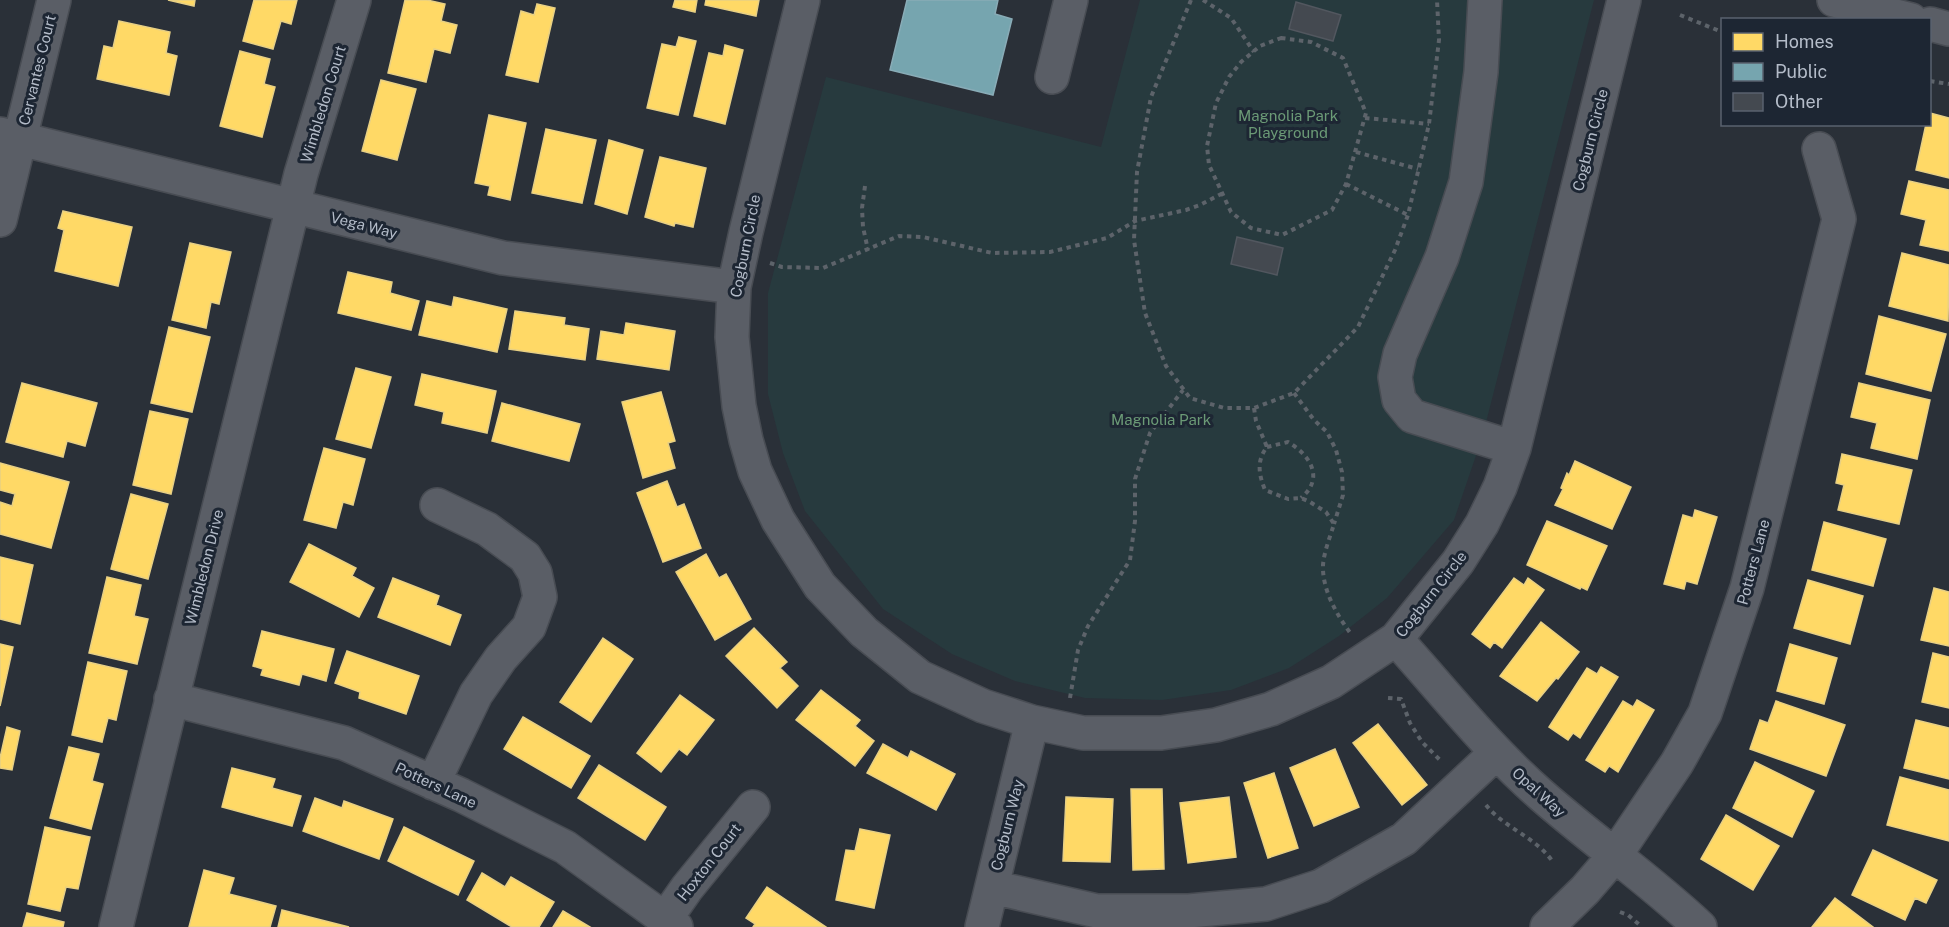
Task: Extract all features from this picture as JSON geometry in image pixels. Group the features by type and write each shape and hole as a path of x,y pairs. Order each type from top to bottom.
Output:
{"street":[{"name":"Cervantes Court","path":"0,220 10,137 54,0"},
{"name":"Wimbledon Court","path":"293,208 301,174 354,0"},
{"name":"Cogburn Circle","path":"803,0 734,287 732,337 734,372 746,440 755,471 777,520 820,586 864,632 920,676 984,706 1032,722 1083,733 1124,734 1161,733 1216,725 1271,709 1331,682 1396,639 1458,562 1500,487 1514,448 1624,0"},
{"path":"1052,76 1071,0"},
{"path":"1485,0 1481,72 1466,182 1442,257 1400,354 1395,377 1399,400 1412,416 1514,448"},
{"path":"1834,0 1903,18"},
{"path":"1931,24 1949,29"},
{"name":"Vega Way","path":"10,137 503,258 734,287"},
{"name":"Potters Lane","path":"1547,927 1585,890 1616,855 1677,763 1705,713 1747,588 1839,219 1819,149"},
{"name":"Wimbledon Drive","path":"116,927 293,208"},
{"path":"433,783 476,694 501,658 529,627 540,597 535,573 525,557 487,529 437,505"},
{"name":"Opal Way","path":"1396,639 1496,753 1546,799 1700,927"},
{"name":"Potters Lane","path":"171,699 344,743 565,847 671,923"},
{"name":"Cogburn Way","path":"982,927 1032,722"},
{"path":"992,887 1097,911 1189,911 1266,904 1321,886 1404,839 1496,753"},
{"name":"Hoxton Court","path":"671,923 687,888 753,807"}],"path":[{"path":"1191,0 1151,97 1137,172 1134,240 1145,313 1167,366 1190,398 1224,408 1254,408 1294,393 1358,327 1395,250 1408,215 1428,124 1439,40 1437,0"},
{"path":"1203,0 1231,18 1254,51"},
{"path":"1680,15 1721,32"},
{"path":"1281,38 1311,42 1342,58 1366,113 1365,118 1346,184 1332,210 1282,235 1251,228 1231,212 1209,165 1208,146 1216,103 1228,77 1260,46 1281,38"},
{"path":"1931,81 1949,84"},
{"path":"1365,118 1428,124"},
{"path":"1356,152 1418,170"},
{"path":"1346,184 1408,215"},
{"path":"865,186 862,227 868,250"},
{"path":"766,262 782,267 823,268 899,236 923,237 992,253 1050,252 1107,238 1135,221 1200,206 1223,193"},
{"path":"1069,702 1078,650 1088,626 1130,560 1136,521 1135,479 1150,433 1184,390"},
{"path":"1294,393 1314,420 1327,432 1336,450 1342,472 1343,495 1323,566 1335,611 1351,634"},
{"path":"1254,408 1267,447"},
{"path":"1301,498 1308,492 1312,483 1313,470 1308,458 1299,448 1288,442 1267,447 1261,454 1259,474 1265,490 1288,499 1301,498 1326,512 1334,524"},
{"path":"1620,912 1628,915 1642,927"}],"green space":[{"name":"Magnolia Park","path":"1140,0 1594,0 1482,438 1454,520 1387,598 1339,636 1289,668 1231,690 1162,700 1085,698 1015,681 952,654 883,609 805,511 783,453 768,394 768,293 826,77 1101,147"}],"building: Homes":[{"path":"168,0 195,0 194,6"},
{"path":"254,0 297,0 291,24 281,21 273,49 243,41"},
{"path":"405,0 427,0 445,4 441,21 457,25 450,53 434,49 426,82 388,73"},
{"path":"675,0 697,0 695,12 673,7"},
{"path":"706,0 759,0 756,16 705,5"},
{"path":"537,4 555,8 538,82 506,75 521,11 534,15"},
{"path":"119,21 170,32 166,53 177,56 169,95 97,79 104,46 113,48"},
{"path":"679,37 696,41 678,115 647,108 662,44 676,47"},
{"path":"725,45 743,50 725,124 694,116 709,53 723,56"},
{"path":"240,51 270,59 264,84 275,87 262,137 220,126"},
{"path":"381,80 416,89 397,160 362,151"},
{"path":"1931,113 1949,118 1949,178 1916,170 1926,126 1931,126"},
{"path":"489,115 526,123 510,200 488,195 490,186 475,183"},
{"path":"546,129 596,140 582,203 532,193"},
{"path":"609,140 643,150 627,214 595,204"},
{"path":"660,157 706,168 693,227 675,223 674,226 645,217"},
{"path":"1909,181 1949,190 1949,251 1920,245 1926,220 1901,214"},
{"path":"63,211 132,227 118,286 55,271 64,230 58,228"},
{"path":"190,243 231,252 219,304 211,302 206,328 172,320"},
{"path":"1902,253 1949,265 1948,321 1889,306"},
{"path":"348,272 392,282 390,293 419,301 411,330 338,313"},
{"path":"454,297 507,309 497,352 419,335 427,301 452,307"},
{"path":"515,311 565,318 564,325 589,329 585,360 509,349"},
{"path":"1879,316 1946,334 1931,391 1866,374"},
{"path":"626,323 675,331 669,370 597,359 601,331 624,335"},
{"path":"169,327 210,337 192,412 151,403"},
{"path":"356,368 391,377 371,448 336,439"},
{"path":"422,374 496,391 487,433 442,423 444,412 415,405"},
{"path":"22,383 97,403 85,446 67,441 63,457 6,442"},
{"path":"1859,383 1930,400 1917,459 1871,448 1877,423 1851,417"},
{"path":"661,392 675,441 668,443 675,468 643,478 622,402"},
{"path":"502,403 580,424 569,461 492,441"},
{"path":"150,411 188,419 171,494 133,485"},
{"path":"324,448 365,459 353,505 343,502 336,528 304,520"},
{"path":"1842,454 1912,470 1899,524 1838,510 1844,485 1836,483"},
{"path":"1575,461 1631,487 1612,529 1555,505 1563,489 1561,488 1567,473 1569,475"},
{"path":"0,463 69,482 51,548 0,534 0,502 12,506 15,494 0,490"},
{"path":"667,481 677,507 684,504 701,548 663,562 637,493"},
{"path":"131,494 168,504 148,579 111,569"},
{"path":"1695,510 1717,517 1697,584 1686,581 1684,589 1664,584 1683,515 1693,518"},
{"path":"1547,521 1607,546 1587,590 1527,565"},
{"path":"1824,522 1886,539 1873,586 1812,570"},
{"path":"309,544 356,568 352,576 374,588 359,617 290,582"},
{"path":"706,554 719,578 726,574 751,619 715,640 676,572"},
{"path":"0,557 33,565 20,624 0,619"},
{"path":"107,577 141,585 134,616 148,619 137,664 89,653"},
{"path":"393,578 439,596 436,605 461,615 450,645 378,617"},
{"path":"1514,578 1524,585 1528,578 1544,590 1502,648 1494,642 1490,648 1472,634"},
{"path":"1808,580 1863,596 1850,644 1794,628"},
{"path":"1934,588 1949,592 1949,646 1921,640"},
{"path":"1541,622 1579,652 1537,701 1500,676"},
{"path":"754,628 787,662 780,668 798,686 777,708 726,656"},
{"path":"262,631 334,649 326,681 302,674 299,685 261,675 263,669 253,666"},
{"path":"603,638 633,659 591,722 560,702"},
{"path":"0,644 13,647 0,706"},
{"path":"1790,644 1837,658 1824,704 1777,691"},
{"path":"347,651 419,676 406,714 359,698 360,692 335,683"},
{"path":"1933,653 1949,657 1949,708 1922,702"},
{"path":"88,662 127,671 116,720 108,718 102,742 72,735"},
{"path":"1601,667 1618,677 1580,738 1573,733 1568,740 1549,727 1587,668 1597,674"},
{"path":"821,690 860,720 855,726 874,741 855,766 796,720"},
{"path":"680,695 714,720 687,755 679,749 661,772 637,753"},
{"path":"1637,700 1654,710 1618,772 1609,766 1605,772 1586,760 1623,701 1633,707"},
{"path":"1776,701 1845,725 1826,776 1750,749 1760,720 1768,723"},
{"path":"523,717 590,756 571,788 504,749"},
{"path":"1916,720 1949,728 1949,779 1904,768"},
{"path":"1378,724 1427,785 1402,805 1353,743"},
{"path":"7,727 20,731 12,770 0,768"},
{"path":"883,744 908,758 911,751 955,774 936,810 867,773"},
{"path":"69,747 99,754 92,781 103,784 91,829 50,818"},
{"path":"1335,749 1359,807 1314,826 1290,768"},
{"path":"1755,762 1814,791 1792,837 1733,808"},
{"path":"599,765 666,807 645,840 578,798"},
{"path":"232,768 275,779 272,788 301,796 292,826 222,807"},
{"path":"1274,773 1298,848 1268,858 1244,783"},
{"path":"1900,777 1949,790 1949,841 1887,825"},
{"path":"1131,789 1162,789 1164,869 1133,870"},
{"path":"1066,797 1113,799 1110,862 1063,861"},
{"path":"1229,797 1236,857 1188,863 1180,803"},
{"path":"315,798 342,808 344,801 393,819 379,859 303,831"},
{"path":"1726,815 1779,846 1753,890 1701,859"},
{"path":"45,827 90,837 78,889 66,887 60,911 28,904"},
{"path":"404,827 474,861 458,895 388,861"},
{"path":"860,829 890,835 874,908 836,900 846,850 855,851"},
{"path":"1873,850 1937,880 1926,903 1915,898 1905,920 1852,895"},
{"path":"204,870 234,878 229,894 276,906 270,927 189,927"},
{"path":"482,873 505,887 511,877 554,902 539,927 512,927 467,900"},
{"path":"767,887 826,927 753,927 755,924 746,918"},
{"path":"1835,898 1873,927 1812,927"},
{"path":"282,910 349,927 278,927"},
{"path":"563,911 590,927 553,927"},
{"path":"27,913 64,922 63,927 23,927"}],"building: Public":[{"path":"907,0 998,0 995,14 1012,19 993,95 890,70"}],"building: Other":[{"path":"1296,2 1341,15 1333,41 1289,29"},
{"path":"1237,237 1283,248 1277,275 1231,264"}],"park label":[{"name":"Magnolia Park Playground","path":"1288,124"}]}
